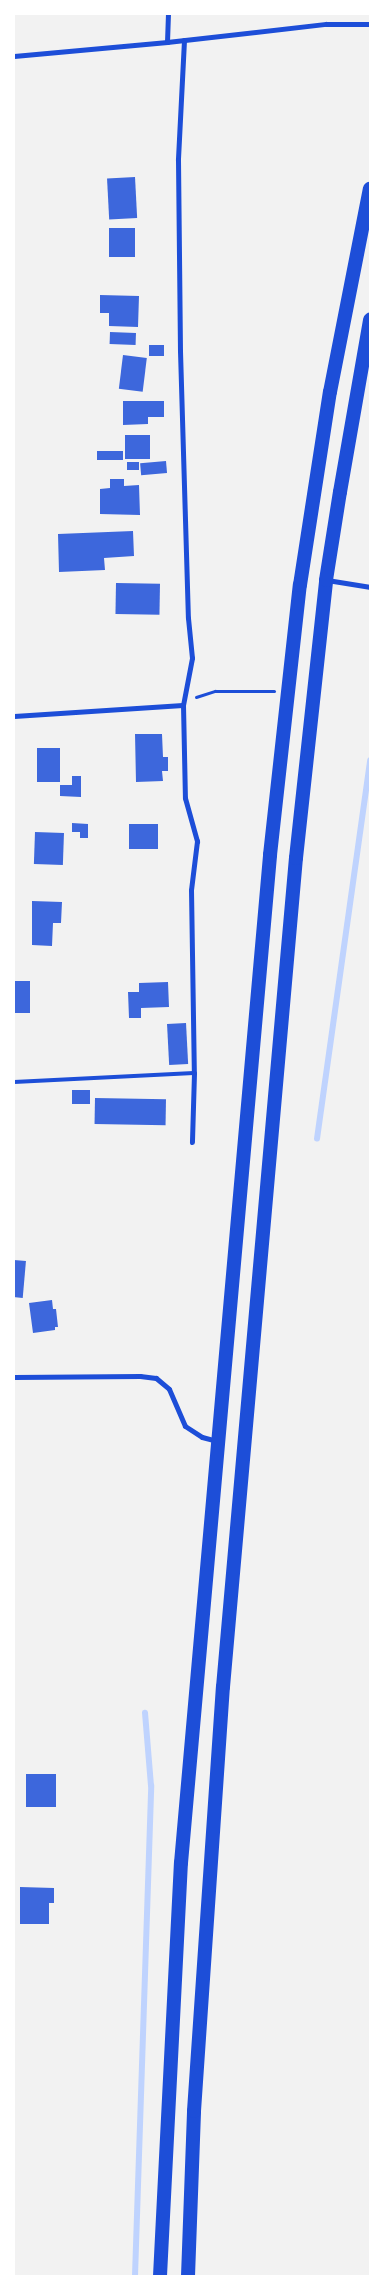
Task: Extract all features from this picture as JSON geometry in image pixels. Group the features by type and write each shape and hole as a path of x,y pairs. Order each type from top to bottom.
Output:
{"highway":[{"path":"160,2276 181,1863 220,1441 270,856 300,585 330,392 370,189"},
{"path":"188,2276 194,2101 223,1687 296,858 326,580 370,320"}],"street":[{"path":"167,42 168,14"},
{"path":"14,56 167,42 326,24 370,24"},
{"path":"184,40 178,160 180,351 188,618 192,658 183,705 185,798 197,841 191,890 194,1073 192,1142"},
{"path":"326,580 370,587"},
{"path":"14,716 183,705"},
{"path":"14,1377 140,1376 156,1378 169,1389 185,1426 202,1437 220,1441"}],"lane":[{"path":"14,1082 194,1073"}],"path":[{"path":"183,705 200,694 215,691 287,691"}],"building":[{"path":"135,177 137,218 109,219 107,178"},
{"path":"109,228 135,228 135,257 109,257"},
{"path":"100,295 139,296 138,327 109,326 109,313 100,313"},
{"path":"110,332 136,333 136,345 110,344"},
{"path":"149,345 164,345 164,356 149,356"},
{"path":"123,355 147,358 143,392 119,389"},
{"path":"123,401 164,401 164,417 148,417 148,424 123,425"},
{"path":"125,435 150,435 150,459 125,459"},
{"path":"97,451 123,451 123,460 97,460"},
{"path":"166,461 167,473 141,475 140,463"},
{"path":"127,462 139,462 139,470 127,470"},
{"path":"110,479 124,479 124,486 139,485 140,515 100,514 100,489 110,488"},
{"path":"133,531 134,556 104,558 105,570 59,572 58,534"},
{"path":"116,583 160,584 159,615 115,614"},
{"path":"135,734 162,734 163,757 168,757 168,771 162,771 163,781 136,782"},
{"path":"37,748 60,748 60,782 37,782"},
{"path":"72,776 81,776 81,797 60,796 60,785 72,785"},
{"path":"72,823 88,824 88,838 80,838 80,832 72,832"},
{"path":"129,824 158,824 158,849 129,849"},
{"path":"35,832 64,833 63,865 34,864"},
{"path":"32,901 62,902 61,923 53,923 52,946 32,945"},
{"path":"14,981 30,981 30,1013 14,1013"},
{"path":"168,982 169,1007 141,1008 141,1018 129,1018 128,992 139,992 139,983"},
{"path":"186,1023 188,1064 169,1065 167,1024"},
{"path":"72,1090 90,1090 90,1104 72,1104"},
{"path":"95,1098 166,1099 166,1125 95,1124"},
{"path":"14,1260 26,1261 23,1298 14,1297"},
{"path":"52,1300 53,1309 56,1309 58,1327 55,1327 55,1330 33,1333 29,1303"},
{"path":"26,1774 56,1774 56,1807 26,1807"},
{"path":"20,1887 54,1888 54,1903 49,1903 49,1924 20,1924"}],"waterway":[{"path":"317,1139 370,761"},
{"path":"135,2276 151,1786 145,1713"}]}
